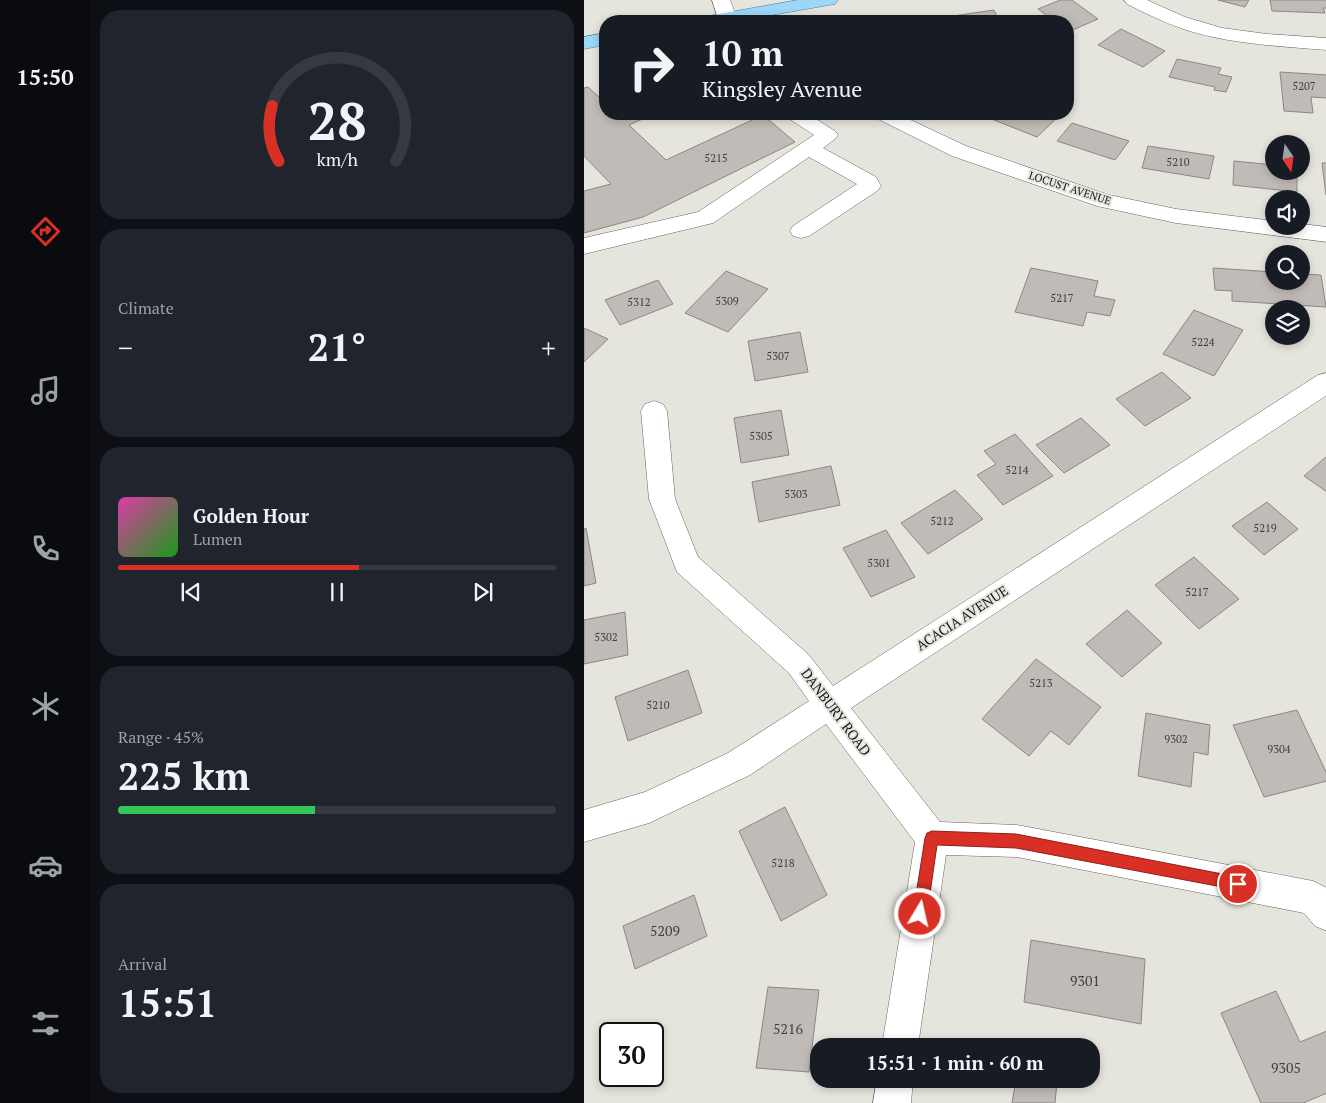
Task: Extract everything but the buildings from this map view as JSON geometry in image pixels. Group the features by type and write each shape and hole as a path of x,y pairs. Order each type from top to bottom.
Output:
{"main road":[{"path":"748,15 829,0"},
{"path":"584,43 599,40"}],"street":[{"path":"721,0 721,15"},
{"path":"1133,0 1169,18 1208,30 1257,38 1326,44"},
{"path":"584,246 706,218 828,135 804,120"},
{"name":"LOCUST AVENUE","path":"895,120 959,151 1105,201 1176,216 1326,235"},
{"path":"801,231 870,186 869,182 808,148"},
{"name":"ACACIA AVENUE","path":"584,826 649,807 739,764 828,704 1326,382"},
{"name":"DANBURY ROAD","path":"654,411 662,499 688,564 800,664 828,704 932,838"},
{"path":"901,1038 932,838 1016,841 1322,899"},
{"path":"892,1103 894,1088"}],"route":[{"path":"920,914 932,838 1016,841 1238,884"}]}
